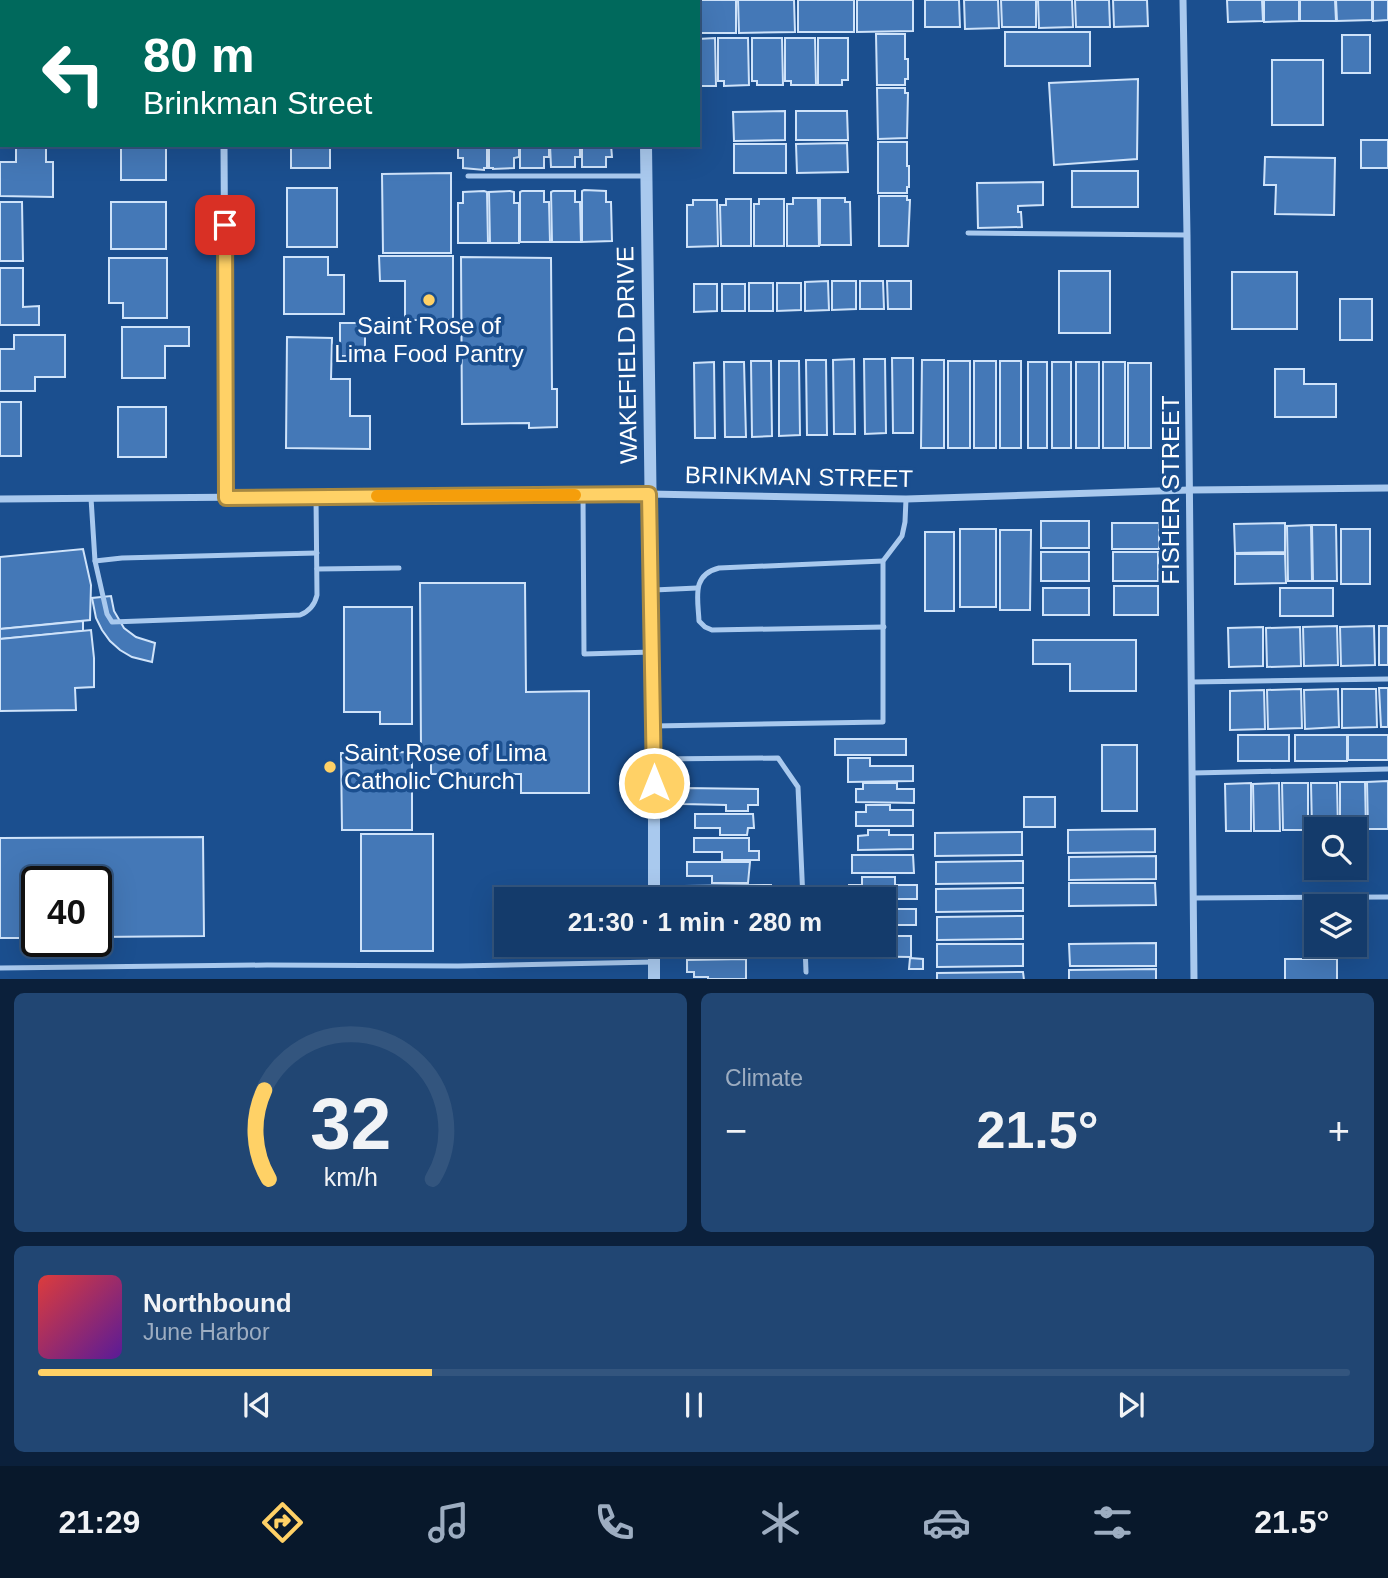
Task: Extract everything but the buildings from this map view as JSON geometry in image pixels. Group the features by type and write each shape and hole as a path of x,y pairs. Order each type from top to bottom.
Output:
{"street":[{"name":"FISHER STREET","path":"1183,0 1194,979"},
{"path":"224,147 226,498"},
{"name":"WAKEFIELD DRIVE","path":"646,147 654,887"},
{"name":"BRINKMAN STREET","path":"0,499 649,494 906,499 1190,490 1388,488"},
{"path":"654,957 654,979"}],"lane":[{"path":"468,176 646,176"},
{"path":"968,233 1187,235"},
{"path":"583,495 584,654 652,652"},
{"path":"91,498 95,561 107,614 112,622 305,613 315,602 317,595 316,497"},
{"path":"653,726 884,722 883,561 902,536 906,499"},
{"path":"95,561 317,553"},
{"path":"883,561 719,568 710,570 702,577 697,588 698,621 712,630 884,627"},
{"path":"317,569 400,568"},
{"path":"651,590 697,588"},
{"path":"1191,682 1388,679"},
{"path":"654,760 778,758 798,787 802,887"},
{"path":"1192,773 1388,769"},
{"path":"1194,898 1388,897"},
{"path":"805,957 806,972"},
{"path":"0,968 458,966 654,962"}],"slow traffic":[{"path":"377,496 575,495"}],"place":[{"name":"Saint Rose of Lima Food Pantry","path":"429,300"},
{"name":"Saint Rose of Lima Catholic Church","path":"330,767"}],"route":[{"path":"225,225 226,498 649,494 654,783"}]}
